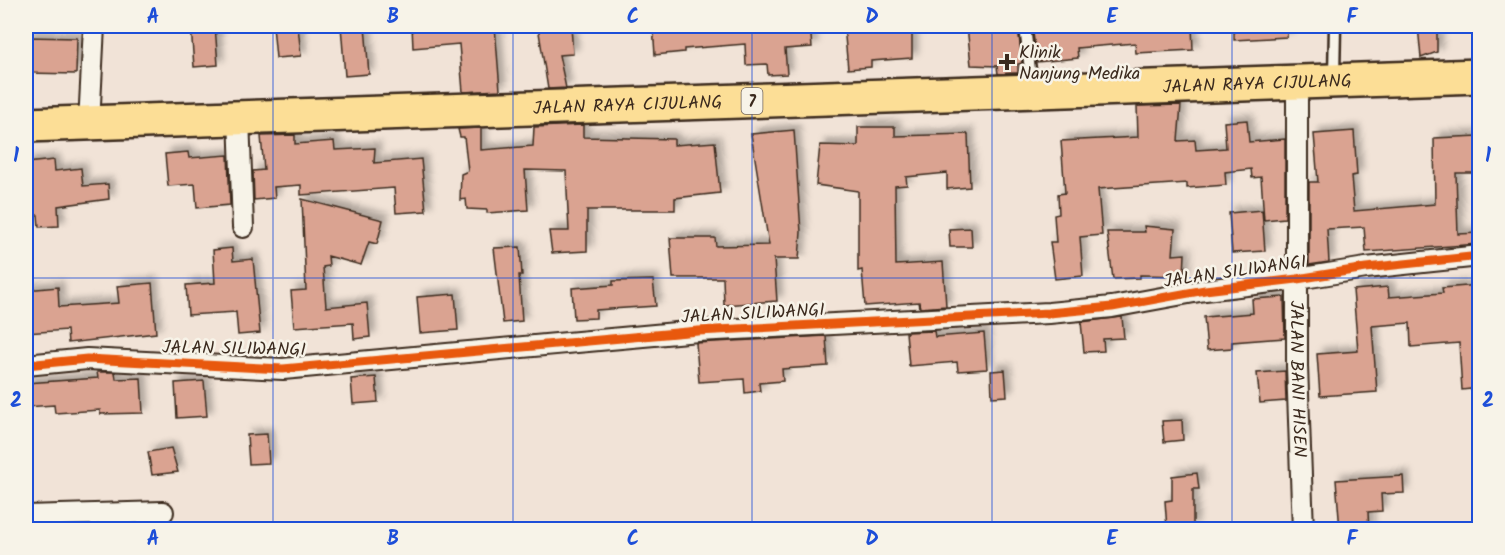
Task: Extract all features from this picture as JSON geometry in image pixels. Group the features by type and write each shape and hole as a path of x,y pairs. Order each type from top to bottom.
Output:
{"highway":[{"name":"JALAN RAYA CIJULANG","path":"26,125 1479,76"}],"street":[{"path":"89,124 94,26"},
{"name":"JALAN BANI HISEN","path":"1297,83 1297,279 1303,530"},
{"path":"239,117 243,227"},
{"name":"JALAN SILIWANGI","path":"26,365 87,359 283,369 698,331 1049,313 1366,268 1479,256"},
{"path":"26,516 163,512"}],"lane":[{"path":"1025,26 1033,92"},
{"path":"1333,82 1335,26"}],"building":[{"path":"191,26 215,26 218,65 194,67"},
{"path":"273,26 298,26 301,56 276,58"},
{"path":"341,26 365,26 369,74 345,76"},
{"path":"412,26 495,26 500,90 463,92 459,44 413,48"},
{"path":"538,26 571,26 573,54 559,55 566,88 548,89"},
{"path":"653,26 682,26 682,29 726,26 810,26 812,47 785,49 787,74 768,75 767,64 746,65 745,44 684,49 684,52 655,55"},
{"path":"844,26 912,26 912,58 871,61 871,67 848,69"},
{"path":"967,26 1018,26 1022,63 1018,64 1018,73 998,74 997,66 971,65"},
{"path":"1032,26 1192,26 1193,50 1136,53 1135,43 1077,48 1078,58 1037,62"},
{"path":"1234,26 1287,26 1287,37 1234,40"},
{"path":"1418,26 1437,26 1437,52 1421,58"},
{"path":"27,37 77,38 76,74 27,73"},
{"path":"1181,105 1178,141 1195,140 1196,150 1226,148 1224,122 1247,120 1249,142 1285,139 1285,218 1264,220 1261,177 1252,178 1251,169 1225,172 1226,185 1187,188 1187,183 1098,189 1102,235 1080,237 1083,276 1055,279 1050,242 1056,242 1054,215 1059,214 1058,194 1065,193 1061,141 1138,137 1137,106"},
{"path":"583,125 583,137 674,139 674,145 715,142 720,193 675,198 675,210 587,210 587,251 552,253 549,231 569,231 566,171 525,170 528,210 487,213 487,210 467,209 466,199 460,200 461,174 468,171 464,137 460,137 458,129 481,128 481,150 533,146 534,127"},
{"path":"858,127 895,127 895,136 968,134 970,187 947,189 947,173 906,177 907,185 895,186 896,265 943,262 946,306 920,308 919,302 865,306 862,270 858,271 858,191 816,185 820,145 858,146"},
{"path":"794,130 801,232 799,259 774,259 777,301 724,305 723,278 673,278 670,238 715,238 716,246 769,245 751,134"},
{"path":"1354,131 1357,175 1351,176 1354,211 1435,204 1434,138 1479,136 1479,173 1456,173 1458,234 1479,233 1479,244 1366,252 1364,227 1327,229 1329,262 1309,265 1309,182 1318,182 1314,134"},
{"path":"295,135 295,144 334,141 335,150 375,148 374,163 421,159 426,211 396,213 394,188 301,195 301,185 274,187 275,198 254,200 253,171 264,170 261,136"},
{"path":"188,152 189,158 228,155 230,205 197,208 195,184 168,186 165,154"},
{"path":"54,160 55,171 81,168 83,186 108,184 109,199 58,206 59,226 39,227 38,215 26,216 26,163"},
{"path":"302,199 383,220 377,244 369,242 361,265 328,256 329,266 323,267 326,307 367,303 370,337 354,339 353,323 294,327 291,291 306,290"},
{"path":"1262,210 1265,251 1232,253 1229,213"},
{"path":"1144,226 1175,229 1173,255 1185,254 1184,276 1140,275 1140,278 1113,279 1107,232 1145,232"},
{"path":"971,228 972,247 950,247 949,229"},
{"path":"520,247 522,321 503,323 494,248"},
{"path":"232,248 233,261 253,259 260,333 238,335 236,312 188,315 186,285 215,283 213,250"},
{"path":"653,280 656,306 596,310 596,318 574,319 572,288 613,285 613,281"},
{"path":"152,283 156,333 68,343 67,330 26,333 26,290 58,287 59,307 119,303 117,286"},
{"path":"1479,285 1479,388 1462,390 1459,343 1411,347 1410,323 1372,326 1377,392 1320,396 1317,354 1358,351 1353,290 1388,287 1389,297 1443,293 1442,288"},
{"path":"455,294 458,330 420,333 417,297"},
{"path":"1284,297 1285,338 1232,342 1232,348 1207,350 1204,317 1253,313 1252,299"},
{"path":"1122,317 1124,338 1103,339 1104,351 1084,352 1081,322"},
{"path":"934,331 935,337 984,333 987,369 958,371 957,362 909,366 906,332"},
{"path":"826,336 828,366 782,369 783,381 759,383 760,391 745,393 744,379 699,382 696,343"},
{"path":"1005,370 1007,396 992,397 991,371"},
{"path":"1285,371 1286,401 1260,403 1257,373"},
{"path":"97,372 115,372 116,379 141,378 143,413 100,414 100,410 55,413 54,405 26,407 26,383 98,378"},
{"path":"376,377 378,402 353,404 351,379"},
{"path":"204,381 207,416 177,418 175,383"},
{"path":"1182,420 1183,440 1164,442 1162,421"},
{"path":"267,434 269,463 249,464 247,435"},
{"path":"171,448 178,472 152,475 148,452"},
{"path":"1197,473 1199,489 1193,489 1193,527 1167,529 1165,501 1172,500 1172,476"},
{"path":"1403,476 1404,493 1381,494 1382,511 1368,512 1369,530 1340,530 1336,480"}],"cycle path":[{"path":"26,365 87,359 283,369 698,331 1049,313 1112,307 1205,290 1366,268 1480,256"}],"place":[{"name":"Klinik Nanjung Medika","path":"1007,62"}]}
